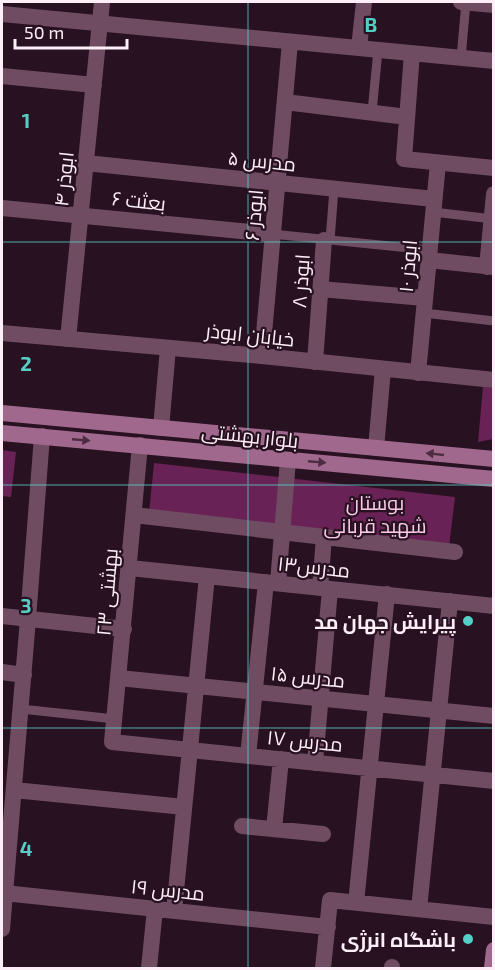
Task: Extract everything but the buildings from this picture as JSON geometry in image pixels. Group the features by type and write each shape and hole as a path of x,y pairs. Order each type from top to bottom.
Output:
{"main road":[{"name":"بلوار بهشتی","path":"2,413 494,459"},
{"name":"بلوار بهشتی","path":"2,433 494,479"},
{"path":"466,477 467,457"},
{"path":"492,969 494,950"}],"street":[{"name":"ابوذر ۴","path":"68,339 102,2"},
{"path":"359,48 364,2"},
{"path":"460,2 494,5"},
{"path":"2,14 494,61"},
{"name":"ابوذر ۶","path":"261,356 290,42"},
{"path":"412,53 404,159 494,168"},
{"path":"2,76 94,85"},
{"path":"285,102 407,117"},
{"name":"مدرس ۵","path":"86,163 334,189 434,206"},
{"name":"ابوذر ۱۰","path":"418,373 438,163"},
{"path":"429,255 490,267 494,194"},
{"name":"بعثت ۶","path":"2,208 272,234"},
{"name":"ابوذر ۸","path":"315,362 320,290 327,240"},
{"path":"320,290 424,306"},
{"name":"خیابان ابوذر","path":"2,333 494,380"},
{"path":"161,428 168,348"},
{"path":"376,448 382,369"},
{"path":"2,929 14,790 8,769 21,709 42,436"},
{"name":"بهشتی ۲۳","path":"112,742 140,446"},
{"path":"248,756 255,692 282,532 288,460"},
{"path":"134,515 455,552"},
{"path":"315,763 325,588 324,537"},
{"name":"مدرس۱۳","path":"130,568 494,606"},
{"path":"174,911 207,576"},
{"path":"356,903 387,594"},
{"path":"419,909 450,601"},
{"path":"2,616 124,629"},
{"path":"2,672 24,675"},
{"name":"مدرس ۱۵","path":"119,678 494,716"},
{"name":"مدرس ۱۷","path":"112,742 494,781"},
{"path":"274,829 281,759"},
{"path":"14,790 184,807"},
{"path":"242,826 323,834"},
{"name":"مدرس ۱۹","path":"4,893 328,927"},
{"path":"323,969 330,900 494,917"},
{"path":"149,969 155,909"}],"lane":[{"path":"461,58 466,2"},
{"path":"372,112 378,50"},
{"path":"327,240 334,189"},
{"path":"434,206 492,219"},
{"path":"272,234 429,255"},
{"path":"424,306 494,321"},
{"path":"21,709 115,719"}],"green space":[{"path":"483,387 493,388 493,439 478,442"},
{"path":"2,450 16,452 11,497 2,496"},
{"name":"بوستان شهید قربانی","path":"154,463 455,497 449,547 149,513"}],"place":[{"name":"پیرایش جهان مد","path":"468,621"},
{"name":"باشگاه انرژی","path":"468,939"}]}
